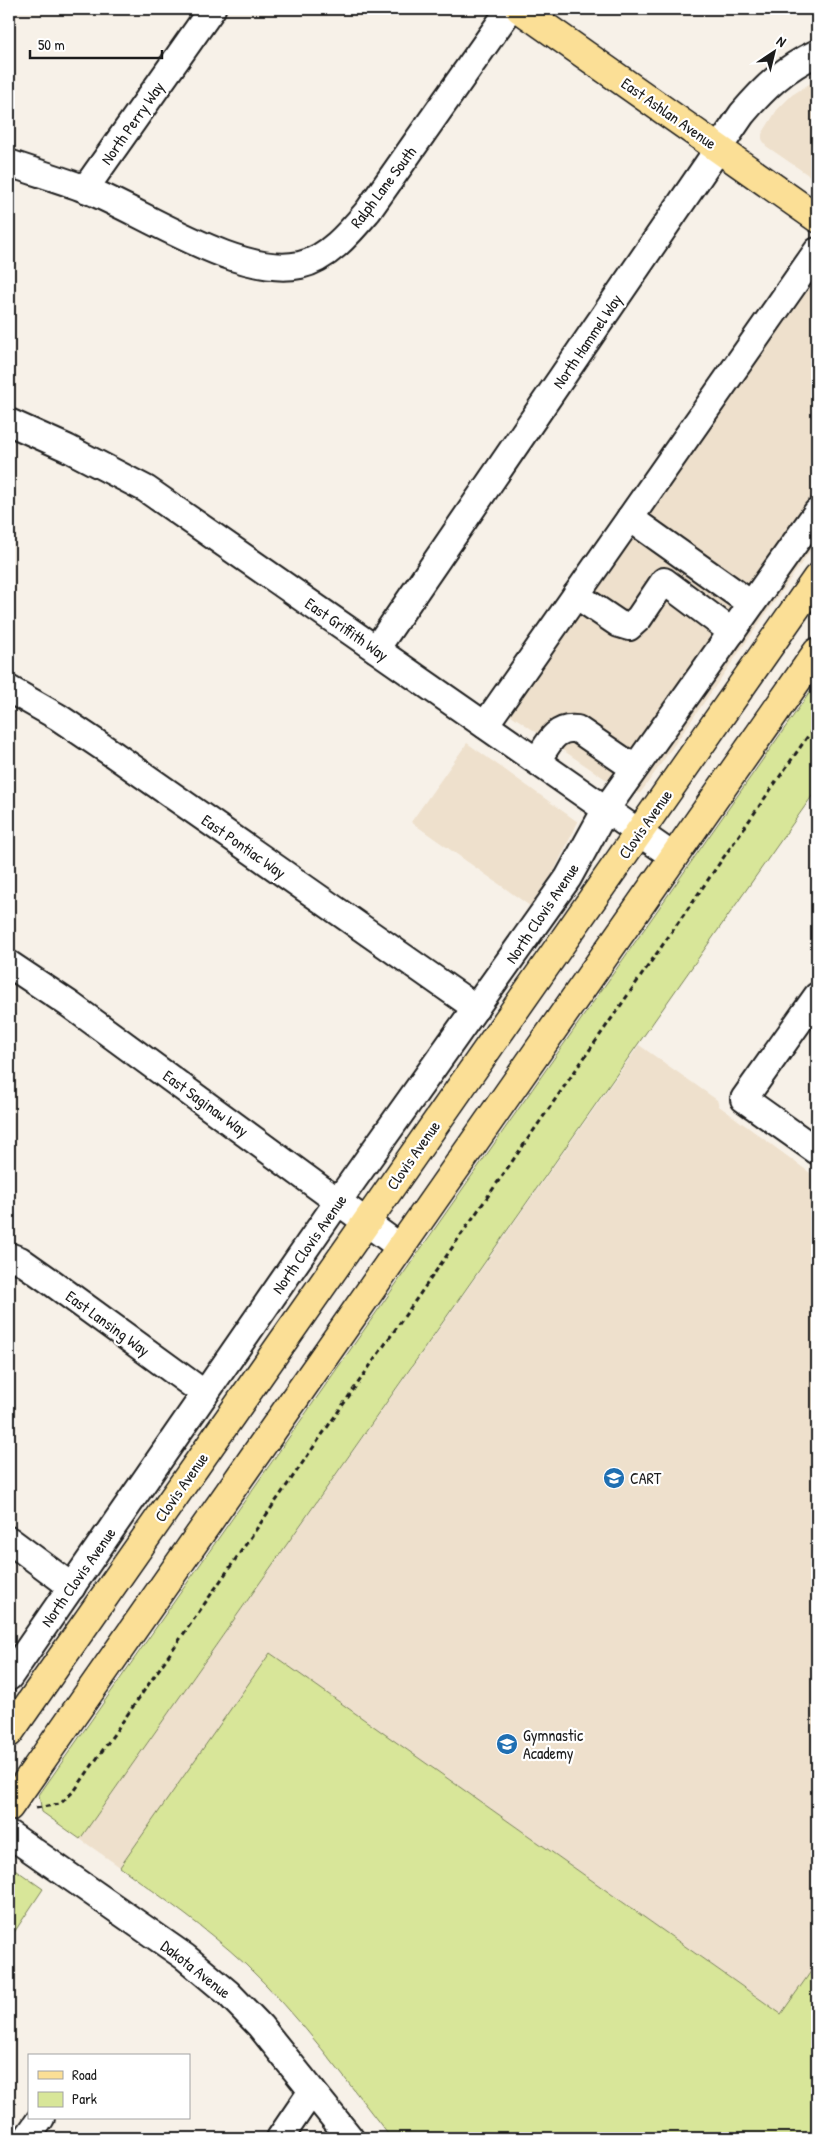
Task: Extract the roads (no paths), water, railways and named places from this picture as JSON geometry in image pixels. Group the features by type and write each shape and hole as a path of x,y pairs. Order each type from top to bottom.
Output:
{"main road":[{"name":"East Ashlan Avenue","path":"520,9 817,218"},
{"name":"Clovis Avenue","path":"9,1733 817,578"},
{"path":"9,1807 817,652"}],"street":[{"name":"North Perry Way","path":"86,189 212,9"},
{"name":"Ralph Lane South","path":"9,163 86,189 232,258 275,268 302,264 325,253 347,235 368,211 510,9"},
{"name":"North Hammel Way","path":"376,650 742,114 763,90 794,64 817,53"},
{"path":"485,725 817,251"},
{"name":"East Griffith Way","path":"9,422 68,448 146,489 674,857"},
{"name":"North Clovis Avenue","path":"9,1677 339,1200 568,878 606,809 634,768 817,512"},
{"path":"630,518 751,604"},
{"path":"669,546 662,558 660,568 664,582 732,632"},
{"path":"576,595 619,624 629,627 639,618 664,582"},
{"name":"East Pontiac Way","path":"9,689 58,717 113,754 476,1008"},
{"path":"537,761 557,732 566,727 577,729 634,768"},
{"name":"East Saginaw Way","path":"9,964 69,1004 339,1200 400,1247"},
{"path":"817,996 744,1099 817,1150"},
{"name":"East Lansing Way","path":"9,1256 20,1260 205,1394"},
{"path":"9,1540 72,1587"},
{"name":"Dakota Avenue","path":"12,1836 185,1957 228,1993 260,2026 350,2138"},
{"path":"280,2138 312,2091"},
{"path":"27,2138 40,2120"}],"place":[{"name":"CART","path":"614,1478"},
{"name":"Gymnastic Academy","path":"507,1744"}]}
